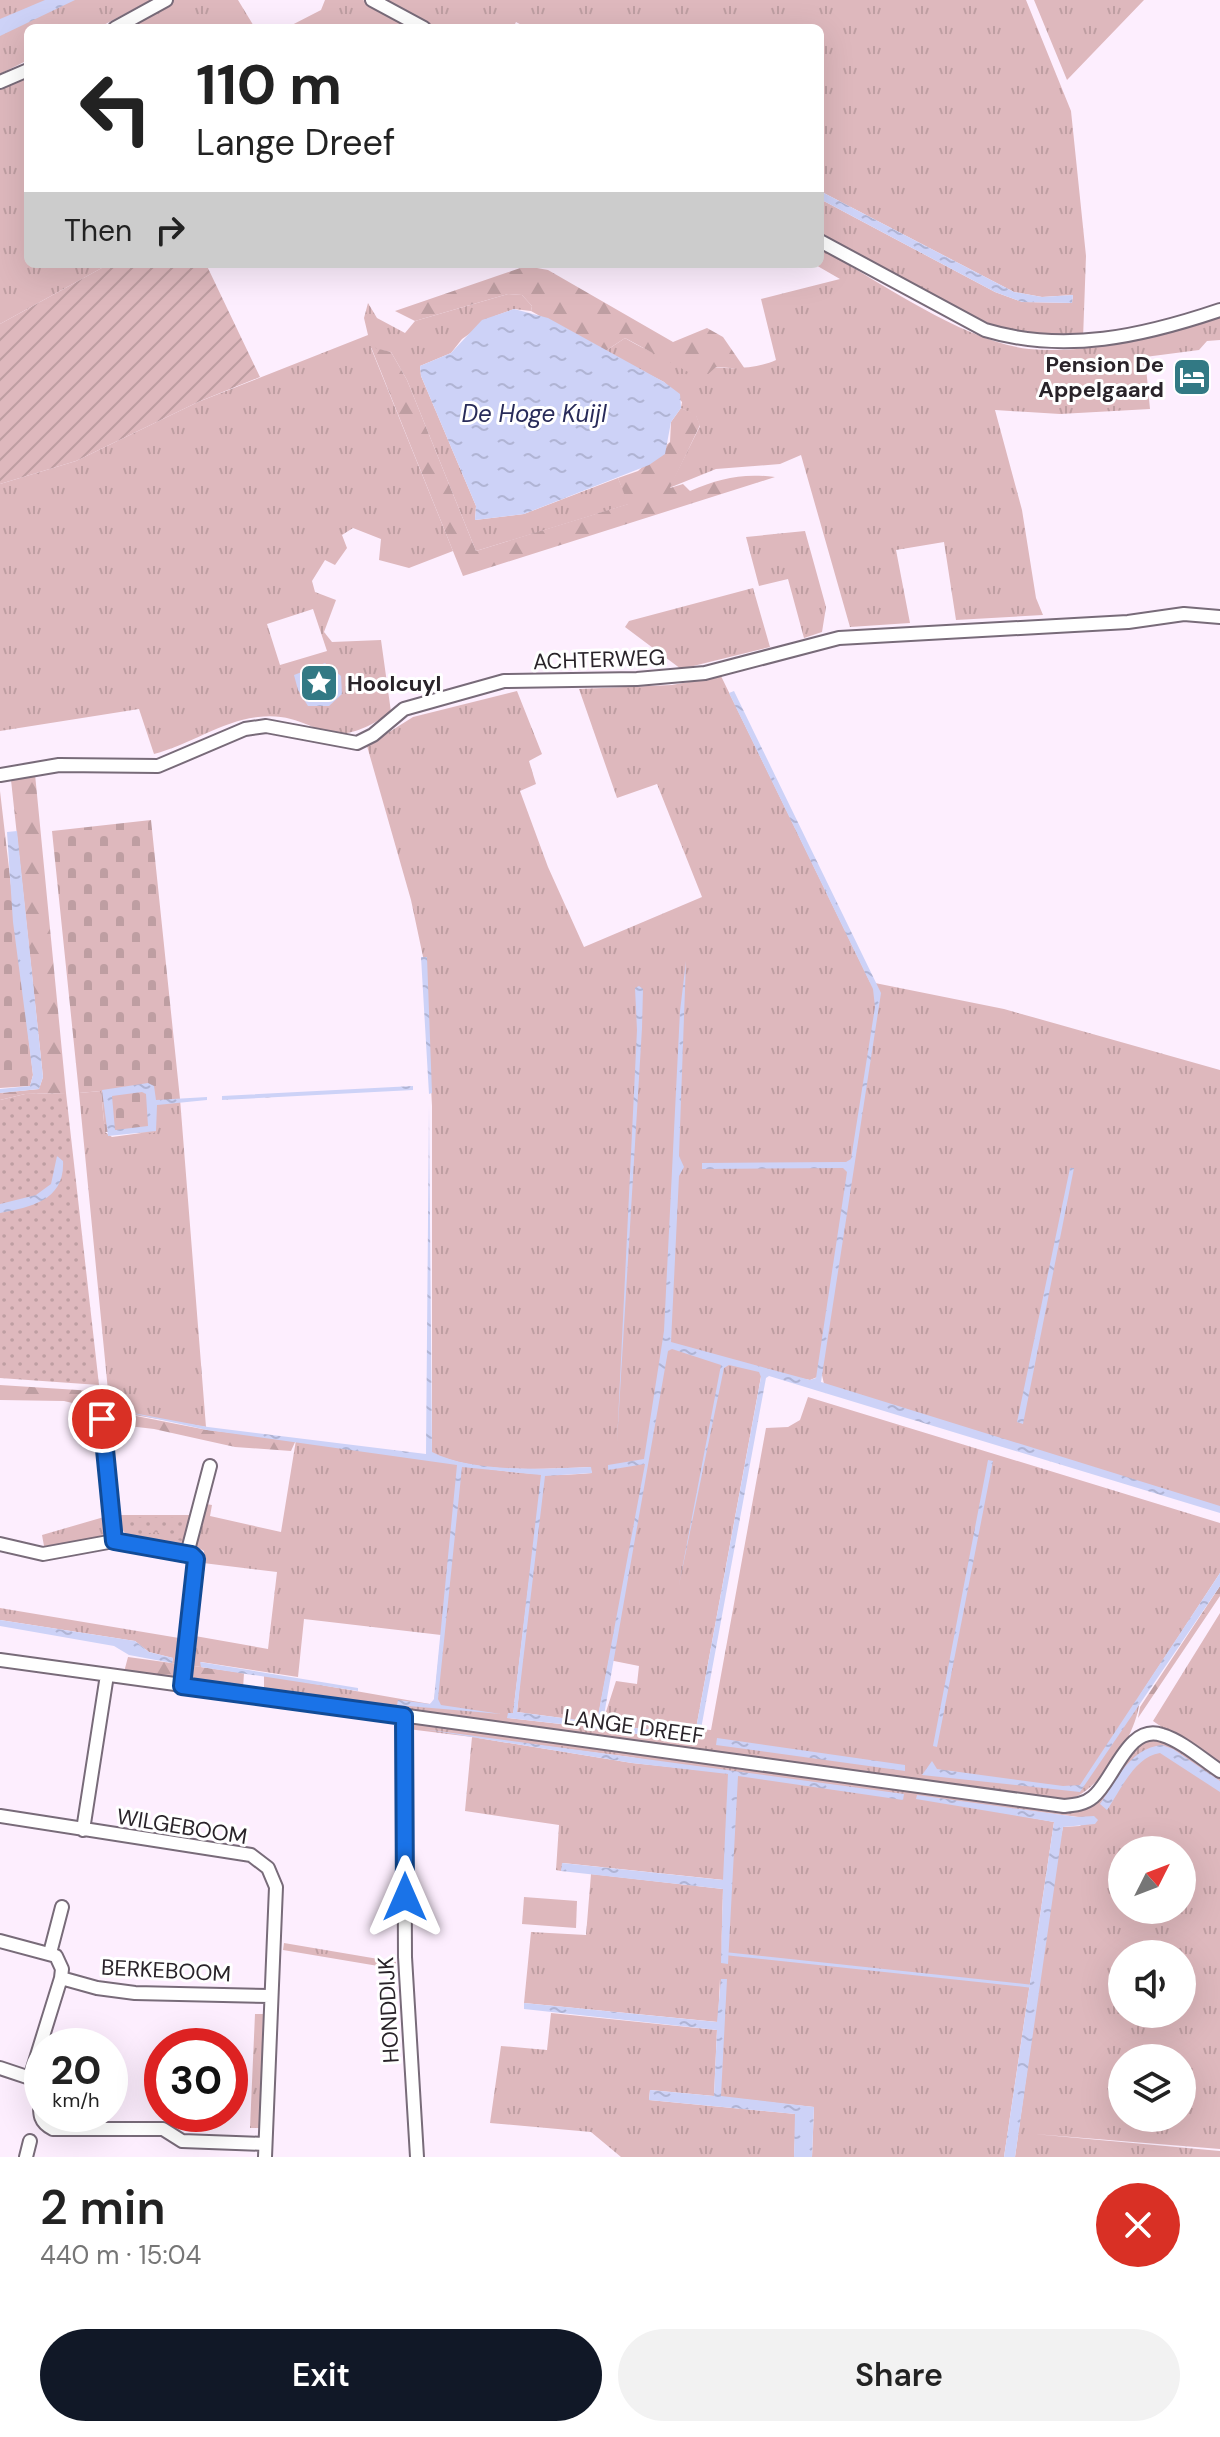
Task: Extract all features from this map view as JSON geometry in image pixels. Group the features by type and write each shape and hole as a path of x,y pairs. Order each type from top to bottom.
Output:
{"street":[{"path":"122,24 166,0"},
{"path":"372,0 417,24"},
{"path":"0,82 24,72"},
{"path":"824,243 985,330 1012,338 1054,343 1092,341 1145,333 1220,310"},
{"name":"ACHTERWEG","path":"0,775 59,765 158,766 245,729 266,726 357,743 373,735 404,709 504,681 637,679 705,673 839,638 1128,622 1184,614 1220,617"},
{"path":"102,1419 114,1541"},
{"path":"187,1554 210,1466"},
{"path":"0,1544 43,1554 114,1541 187,1554 197,1563 182,1686"},
{"name":"LANGE DREEF","path":"0,1660 1064,1806 1091,1799 1103,1787 1132,1742 1147,1733 1160,1733 1220,1771"},
{"path":"83,1830 107,1675"},
{"name":"HONDDIJK","path":"404,1716 405,1957 417,2157"},
{"name":"WILGEBOOM","path":"0,1816 251,1855 268,1868 276,1887 265,2150"},
{"path":"50,1953 62,1907"},
{"path":"0,1941 50,1953 60,1961 61,1978 46,2028"},
{"name":"BERKEBOOM","path":"61,1978 97,1988 135,1993 270,1996"},
{"path":"0,2068 24,2076"},
{"path":"128,2129 163,2129 182,2141 265,2150"},
{"path":"26,2157 30,2141"}],"green space":[{"path":"0,0 151,0 106,24 24,24 24,62 0,74"},
{"path":"174,0 238,0 253,24 162,24 135,24"},
{"path":"325,0 363,0 408,24 294,24 321,10"},
{"path":"383,0 1026,0 1071,111 1086,256 1083,339 999,334 824,240 824,201 995,292 1022,302 1072,303 1073,295 1042,297 1014,292 824,193 824,24 428,24"},
{"path":"1034,0 1144,0 1067,80"},
{"path":"24,79 24,268 102,268 0,324 0,90"},
{"path":"824,250 949,322 977,335 1029,349 1065,350 1114,344 1150,337 1220,315 1220,340 1207,341 1199,350 1145,357 1150,409 1060,414 995,410 1022,510 1036,598 1043,615 956,620 944,542 896,550 910,623 850,627 801,455 780,464 716,469 669,488 700,426 696,416 681,408 682,402 664,382 604,352 625,338 658,354 699,365 740,368 776,360 761,299 840,279 821,268 824,268"},
{"path":"102,268 208,268 260,377 198,402 76,461 0,484 0,324"},
{"path":"520,268 537,268 548,270 673,342 707,328 723,337 745,369 716,367 706,376 690,373 625,338 604,352 531,311 532,306 522,295 508,294 415,321 395,311"},
{"path":"508,294 522,295 532,306 531,311 514,309 495,316 462,339 451,353 420,366 421,376 476,506 475,520 524,514 618,478 629,504 476,551 407,380 391,352 371,348 453,551 409,568 379,560 381,539 353,528 342,535 347,548 335,565 325,560 312,581 315,592 336,600 324,632 332,642 381,640 391,712 368,726 335,733 278,717 245,719 154,754 139,709 0,731 0,484 76,461 198,402 368,335 364,318 368,303 377,318 405,333 415,321","holes":["313,609 327,651 280,665 267,624"]},
{"path":"371,347 391,352 407,380 476,551 628,504 618,478 638,471 670,442 671,422 681,408 696,415 700,425 670,488 683,484 690,491 731,478 775,477 463,576"},
{"path":"805,531 826,607 822,632 804,638 788,579 759,586 746,537"},
{"path":"753,588 770,647 681,669 625,627 629,621"},
{"path":"721,676 870,982 1004,1009 1220,1070 1220,1507 824,1384 822,1375 810,1380 762,1371 695,1734 625,1727 624,1732 697,1743 701,1729 711,1730 766,1428 788,1427 800,1420 808,1397 1220,1523 1220,1573 1140,1695 1133,1726 1116,1759 1091,1786 1064,1802 264,1692 264,1675 430,1704 434,1702 441,1635 304,1619 298,1677 201,1662 201,1667 192,1666 195,1636 268,1649 277,1572 203,1563 204,1551 195,1546 206,1504 212,1505 210,1516 281,1532 296,1440 512,1472 552,1475 592,1473 590,1467 489,1467 450,1460 432,1453 432,1106 425,966 411,900 367,746 413,717 517,691 542,754 529,761 536,784 520,791 548,867 584,947 702,897 657,784 617,798 579,689 672,685","holes":["531,1565 517,1712 577,1720 578,1726 507,1718 513,1714","609,1660 639,1666 637,1684 616,1681 603,1721 611,1728 585,1723 597,1722"]},
{"path":"35,774 66,1093 25,1094 0,1100 0,1093 39,1089 43,1077 11,780"},
{"path":"0,791 33,1075 30,1086 0,1088"},
{"path":"151,820 180,1099 156,1102 159,1127 154,1133 105,1132 101,1091 79,1093 52,831"},
{"path":"101,1091 105,1132 112,1137 156,1131 156,1102 180,1099 206,1427 110,1411 79,1093"},
{"path":"66,1093 99,1385 0,1378 0,1100 25,1094"},
{"path":"0,1385 109,1392 110,1412 64,1401 0,1400"},
{"path":"116,1412 207,1430 296,1440 291,1451 235,1447 154,1429 120,1425"},
{"path":"99,1456 102,1456 110,1528 100,1539 44,1546 42,1535 104,1517"},
{"path":"115,1476 119,1515 194,1515 184,1549 134,1539 126,1534 117,1515 111,1477"},
{"path":"126,1517 184,1518 187,1537 181,1541 156,1532 131,1536"},
{"path":"1220,1586 1220,1596 1138,1718 1140,1707"},
{"path":"0,1608 185,1639 182,1665 172,1663 173,1658 149,1652 135,1641 0,1620"},
{"path":"1220,1613 1220,1767 1153,1721"},
{"path":"128,1657 244,1673 243,1689 124,1672"},
{"path":"408,1721 918,1789 1063,1813 1079,1810 1097,1801 1137,1742 1158,1736 1220,1777 1220,2149 1034,2134 1220,2151 1220,2157 1015,2157 1057,1855 1063,1827 1080,1826 1087,1818 916,1797 1054,1822 1004,2157 812,2157 814,2107 721,2097 720,1979 718,2022 524,2003 531,1932 586,1935 591,1874 723,1889 721,1963 728,1775 724,1880 563,1863 561,1871 556,1870 559,1825 465,1811 472,1737 408,1729","holes":["474,1737 630,1757 710,1771 632,1763"]},
{"path":"524,1897 577,1901 576,1928 522,1924"},
{"path":"284,1943 396,1962 396,1969 283,1950"},
{"path":"551,2013 717,2030 714,2096 650,2090 649,2100 796,2114 794,2157 621,2157 591,2132 490,2123 501,2046 547,2050"},
{"path":"255,2014 263,2014 260,2128 250,2128"}],"water":[{"path":"45,0 75,0 0,36 0,19"},
{"path":"824,193 1014,292 1042,297 1073,295 1072,303 1022,302 995,292 824,201"},
{"name":"De Hoge Kuijl","path":"514,309 548,318 664,382 680,394 681,408 671,422 665,454 649,465 524,514 475,520 476,506 421,376 420,366 451,353 482,320"},
{"name":"Hoolcuyl","path":"325,663 341,676 342,694 329,706 308,706 298,690 294,675"},
{"path":"734,691 881,993 821,1382 1220,1506 1220,1513 769,1376 766,1378 696,1743 624,1732 625,1727 695,1734 761,1377 759,1372 729,1365 724,1368 679,1585 721,1365 672,1349 668,1351 603,1721 611,1731 585,1728 585,1723 597,1721 645,1464 608,1470 608,1465 644,1459 664,1331 680,1011 686,961 679,1156 684,1167 679,1176 671,1342 810,1380 816,1378 847,1172 843,1168 702,1169 702,1163 846,1162 851,1159 875,1007 873,989 729,693"},
{"path":"17,831 43,1077 39,1089 0,1093 0,1089 30,1086 33,1075 13,922 7,832"},
{"path":"421,957 427,957 432,1093 429,1094"},
{"path":"639,986 643,989 642,1028 617,1442 637,1030 635,988"},
{"path":"148,1083 154,1086 156,1100 207,1097 207,1100 157,1105 156,1131 108,1136 102,1090","holes":["146,1094 148,1126 115,1130 112,1096"]},
{"path":"413,1086 413,1090 222,1100 222,1096"},
{"path":"429,1105 432,1452 488,1467 591,1467 592,1473 545,1476 517,1712 577,1720 579,1726 507,1718 508,1713 513,1713 541,1475 462,1467 438,1699 441,1705 501,1714 397,1705 398,1700 430,1704 434,1699 457,1465 207,1430 117,1410 208,1427 426,1454"},
{"path":"57,1156 63,1161 62,1174 52,1193 35,1204 0,1213 0,1204 36,1195 51,1184"},
{"path":"1070,1168 1074,1168 1023,1424 1017,1422"},
{"path":"988,1460 993,1461 937,1747 933,1746"},
{"path":"1220,1573 1220,1586 1080,1792 922,1775 932,1761 937,1769 1063,1786 1080,1785"},
{"path":"0,1620 135,1641 149,1652 173,1658 172,1663 129,1655 114,1646 0,1626"},
{"path":"200,1662 358,1688 358,1691 201,1667"},
{"path":"423,1729 904,1794 903,1800 738,1776 728,1964 721,1963 723,1889 561,1871 562,1863 723,1880 728,1774 632,1763"},
{"path":"717,1738 905,1765 905,1771 716,1745"},
{"path":"1162,1745 1173,1749 1220,1781 1220,1792 1160,1753 1135,1768 1107,1810 1100,1804 1133,1759 1151,1747"},
{"path":"917,1795 1077,1817 1094,1816 1098,1820 1095,1824 1063,1827 1015,2157 1004,2157 1054,1822 916,1799"},
{"path":"721,1979 727,1979 721,2096 814,2107 812,2157 794,2157 795,2114 649,2100 650,2090 714,2096 717,2030 524,2009 524,2003 717,2022"}],"waterway":[{"path":"729,1954 1029,1986"}],"place":[{"name":"Pension De Appelgaard","path":"1192,377"},
{"name":"Hoolcuyl","path":"319,683"}],"route":[{"path":"102,1419 114,1541 192,1555 196,1559 182,1686 404,1716 405,1897"}]}
